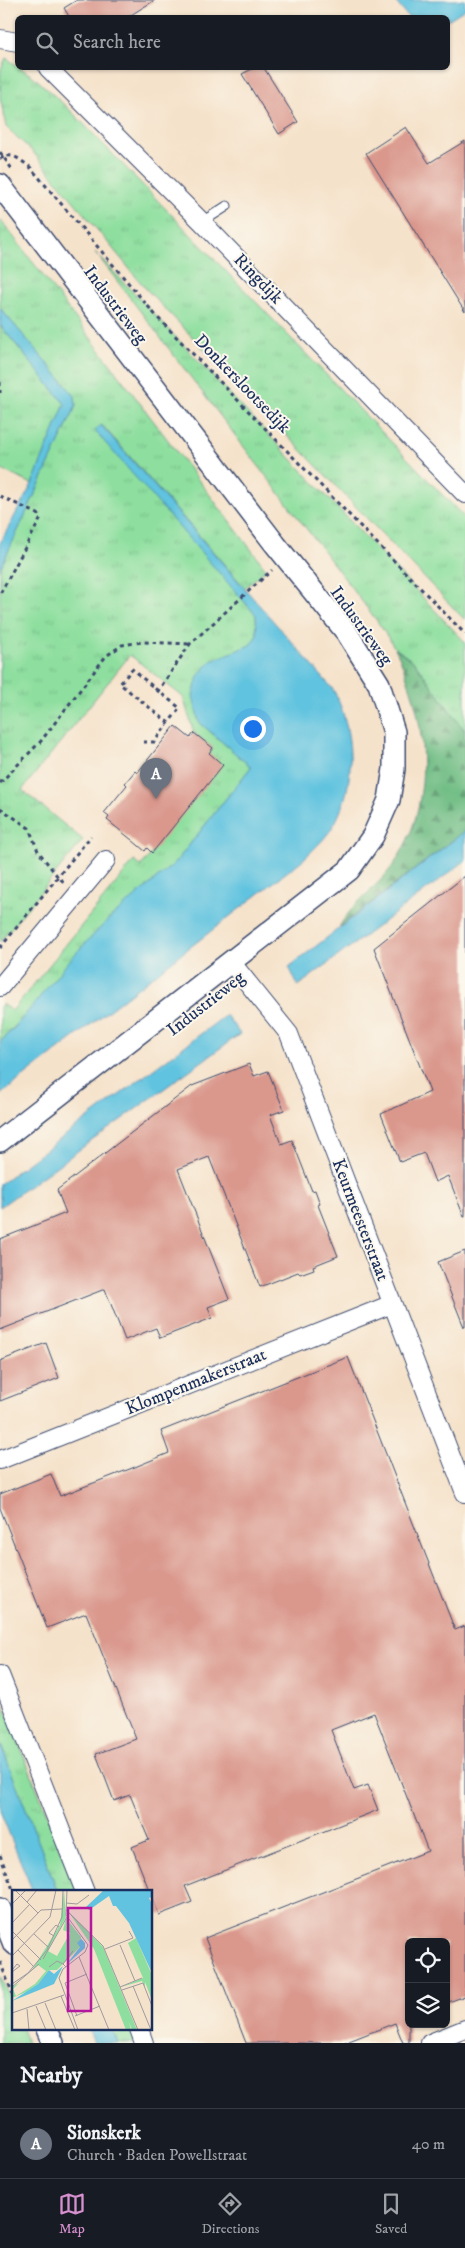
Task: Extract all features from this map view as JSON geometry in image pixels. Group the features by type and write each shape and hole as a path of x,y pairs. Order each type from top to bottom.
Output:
{"street":[{"path":"0,39 15,42"},
{"name":"Ringdijk","path":"50,70 202,222 465,494"},
{"name":"Industrieweg","path":"0,1140 349,870 373,836 389,800 394,769 394,732 379,684 347,633 276,544 7,179"},
{"path":"0,987 106,860"},
{"name":"Keurmeesterstraat","path":"231,962 289,1034 465,1493"},
{"name":"Klompenmakerstraat","path":"0,1460 392,1304"},
{"path":"0,1675 84,1890"},
{"path":"0,1909 12,1939"},
{"path":"430,2043 465,2029"},
{"path":"47,2030 53,2043"},
{"path":"139,2030 144,2043"}],"lane":[{"path":"202,222 227,206"}],"path":[{"path":"0,152 7,179"},
{"name":"Donkerslootsedijk","path":"2,158 10,155 17,157 30,167 158,318 465,634"},
{"path":"0,382 0,393"},
{"path":"0,496 31,510 41,518 0,594"},
{"path":"266,562 278,577"},
{"path":"158,691 190,644 272,570"},
{"path":"0,783 41,741 106,656 122,645 142,642 190,644"},
{"path":"143,742 154,742 169,723 180,708 132,670 120,684 169,723"},
{"path":"0,808 29,828 38,851 58,877 78,894"},
{"path":"0,948 91,836"},
{"path":"0,1855 13,1890"},
{"path":"0,1962 12,1992"}],"green space":[{"path":"6,58 15,64 15,70 23,70 35,78 70,110 465,518 465,620 147,290 33,152 6,127 0,97 1,69"},
{"path":"0,219 266,569 245,588 102,425 96,431 256,615 257,635 199,722 251,767 175,863 143,890 0,1042 0,1007 2,1004 12,1011 134,861 141,866 152,853 213,748 194,733 183,697 130,655 22,790 83,840 0,942 0,569 76,406 75,396 0,308"},
{"path":"95,252 465,642 465,731 415,663 395,648 377,621"},
{"path":"0,325 65,404 32,484 0,469"},
{"path":"395,648 415,663 465,731 465,831 339,927 356,905 387,873 401,852 412,830 418,806 423,757 420,732 416,707"},
{"path":"0,1696 77,1890 57,1890 0,1743"},
{"path":"0,1975 12,2004 12,2030 22,2030 27,2043 0,2043"},
{"path":"112,2030 133,2030 138,2043 118,2043"}],"water":[{"path":"394,0 465,0 465,9 450,19 450,15 406,15"},
{"path":"0,308 75,396 76,406 0,569 0,543 32,484 65,404 0,325"},
{"path":"101,425 333,689 340,705 349,738 350,773 342,807 335,823 325,837 305,858 0,1095 0,1042 15,1027 74,955 109,919 175,863 251,767 199,722 193,696 198,676 211,661 250,645 257,635 256,615 95,431"},
{"path":"465,831 465,861 298,986 289,967"},
{"path":"226,1015 240,1034 0,1207 0,1184"},
{"path":"0,1743 57,1890 32,1890 0,1811"},
{"path":"88,2030 112,2030 118,2043 94,2043"}],"building":[{"path":"77,0 155,0 131,15 68,15 64,8"},
{"path":"250,70 265,70 298,122 279,134 242,74"},
{"path":"406,127 429,163 465,141 465,312 366,153"},
{"path":"175,726 190,738 194,733 213,748 209,753 223,765 152,853 147,848 145,851 107,820 109,817 104,813 127,785 125,783 135,771 137,773"},
{"path":"465,876 464,1217 448,1176 435,1182 424,1153 400,1162 381,1114 430,1092 374,948"},
{"path":"249,1064 254,1076 268,1071 284,1110 270,1115 281,1144 292,1140 312,1191 315,1190 320,1204 318,1205 338,1256 313,1266 314,1269 300,1274 298,1272 260,1287 209,1157 178,1169 229,1299 208,1307 212,1318 160,1338 156,1328 125,1340 105,1289 0,1330 0,1239 66,1213 57,1190 192,1086"},
{"path":"465,1251 465,1327 464,1327 438,1262"},
{"path":"46,1343 59,1378 0,1401 0,1361"},
{"path":"348,1357 455,1630 465,1626 465,1996 450,2002 450,1938 405,1938 405,2028 409,2028 409,2043 403,2043 395,2023 344,2043 246,2043 205,1938 428,1851 374,1713 331,1730 354,1790 368,1785 378,1810 185,1886 192,1902 159,1915 152,1897 152,1890 149,1890 132,1847 149,1840 130,1795 114,1801 96,1754 136,1739 86,1613 47,1628 0,1508 0,1494 51,1474 60,1496 169,1453 161,1431"}],"place":[{"name":"Sionskerk","path":"156,799"}]}
